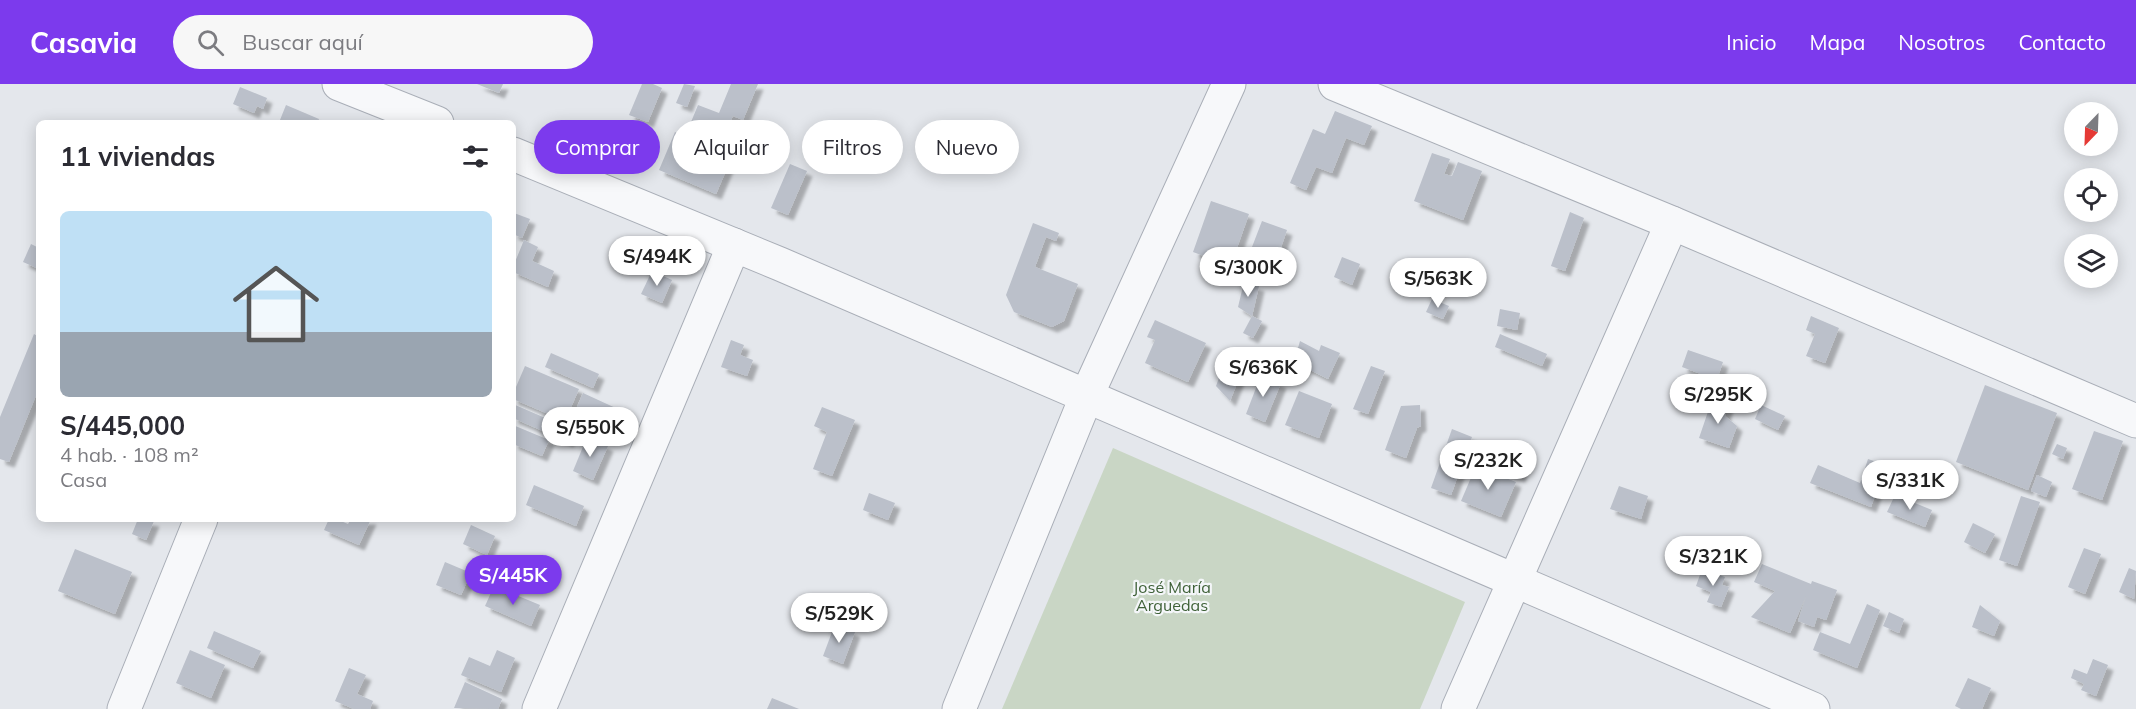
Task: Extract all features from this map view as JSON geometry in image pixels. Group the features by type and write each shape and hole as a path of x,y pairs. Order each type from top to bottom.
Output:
{"street":[{"path":"339,84 370,101 428,120"},
{"path":"959,709 1087,395 1229,84"},
{"path":"1335,84 1672,223 2136,421"},
{"path":"516,155 1087,395 1813,709"},
{"path":"1458,709 1672,223"},
{"path":"539,709 734,245"},
{"path":"124,709 200,522"}],"green space":[{"name":"José María Arguedas","path":"1113,448 1465,602 1420,709 1002,709"}],"building":[{"path":"477,84 503,84 499,93"},
{"path":"642,84 653,84 662,88 649,120 629,115"},
{"path":"684,84 695,86 687,107 676,103"},
{"path":"731,84 758,84 743,120 733,116 731,120 692,120 698,105 719,113"},
{"path":"240,87 267,98 263,109 257,106 254,113 233,104"},
{"path":"286,105 319,119 319,120 280,120"},
{"path":"1335,111 1372,126 1364,145 1346,138 1332,173 1316,167 1306,190 1290,183 1313,129 1325,134"},
{"path":"672,139 672,174 725,174 716,194 660,170"},
{"path":"1432,153 1450,159 1444,174 1452,176 1458,162 1482,171 1463,220 1414,201"},
{"path":"790,164 802,169 802,174 806,174 788,215 771,208 786,174 790,174"},
{"path":"1211,201 1249,214 1237,248 1248,252 1242,270 1193,252"},
{"path":"1570,212 1584,218 1565,271 1551,266"},
{"path":"516,214 530,219 522,238 516,235"},
{"path":"1262,221 1287,230 1278,256 1252,247"},
{"path":"1033,223 1059,233 1056,241 1046,237 1035,267 1078,284 1064,321 1052,327 1014,312 1006,295"},
{"path":"524,240 538,247 532,261 554,271 548,287 516,273 516,260"},
{"path":"31,244 36,246 36,268 23,262"},
{"path":"1342,257 1360,264 1352,285 1334,277"},
{"path":"652,271 672,280 662,303 641,294"},
{"path":"1244,282 1259,286 1252,316 1238,307"},
{"path":"1432,299 1449,306 1443,319 1426,312"},
{"path":"1500,309 1520,313 1517,330 1497,326"},
{"path":"1252,316 1262,321 1253,338 1243,333"},
{"path":"1811,316 1839,328 1825,363 1806,356 1815,334 1806,330"},
{"path":"1155,320 1206,343 1188,382 1145,363 1155,340 1147,337"},
{"path":"34,334 36,335 36,395 9,462 0,459 0,417"},
{"path":"1500,334 1547,354 1542,366 1495,347"},
{"path":"731,340 744,345 740,355 753,360 747,376 721,367"},
{"path":"1300,341 1319,351 1321,345 1340,353 1328,379 1294,362"},
{"path":"1688,350 1723,362 1714,388 1698,383 1701,374 1682,367"},
{"path":"551,353 599,374 593,388 545,367"},
{"path":"1228,354 1246,361 1230,401 1216,386"},
{"path":"525,366 579,389 565,421 516,400 516,387"},
{"path":"1371,366 1385,371 1368,414 1353,409"},
{"path":"1261,375 1281,383 1265,422 1246,414"},
{"path":"1985,385 2057,413 2028,490 1956,462"},
{"path":"1299,391 1332,404 1319,438 1285,425"},
{"path":"583,393 620,410 608,439 570,423"},
{"path":"1713,397 1729,402 1725,416 1737,426 1729,448 1699,438"},
{"path":"516,405 573,430 568,442 516,419"},
{"path":"1420,405 1421,426 1417,428 1406,458 1385,450 1401,406"},
{"path":"1761,405 1785,416 1778,430 1755,419"},
{"path":"822,407 855,420 832,476 813,469 827,432 814,426"},
{"path":"516,426 549,440 542,456 516,445"},
{"path":"1452,429 1472,437 1451,495 1431,488"},
{"path":"2094,431 2123,441 2102,500 2072,489"},
{"path":"587,437 608,446 593,480 573,471"},
{"path":"2057,444 2067,448 2063,459 2052,454"},
{"path":"1479,445 1501,453 1494,469 1472,460"},
{"path":"1510,452 1526,457 1520,477 1504,472"},
{"path":"1868,459 1886,465 1871,507 1810,483 1818,465 1860,483"},
{"path":"1927,465 1941,468 1936,493 1922,490"},
{"path":"1476,466 1516,482 1501,517 1461,501"},
{"path":"2037,475 2052,482 2046,497 2031,491"},
{"path":"534,485 584,506 576,526 526,505"},
{"path":"1619,486 1648,496 1641,519 1610,509"},
{"path":"869,493 895,503 888,520 863,510"},
{"path":"1895,495 1932,510 1925,527 1887,512"},
{"path":"2021,496 2040,502 2017,566 1999,560"},
{"path":"137,522 154,522 146,540 132,534"},
{"path":"328,522 348,524 349,522 370,522 359,545 324,530"},
{"path":"1973,523 1995,534 1985,553 1964,542"},
{"path":"471,525 495,536 487,555 463,544"},
{"path":"2084,548 2101,554 2085,594 2068,587"},
{"path":"75,549 132,572 115,614 58,591"},
{"path":"445,562 471,573 461,595 436,585"},
{"path":"1762,564 1811,584 1812,581 1837,590 1826,620 1817,617 1814,627 1798,621 1806,596 1790,633 1751,617 1775,591 1754,582"},
{"path":"2129,568 2136,571 2134,599 2119,592"},
{"path":"1702,569 1725,577 1722,585 1729,587 1721,607 1707,602 1711,592 1696,586"},
{"path":"494,586 540,605 531,626 485,606"},
{"path":"1867,604 1880,610 1857,668 1813,650 1820,632 1850,644"},
{"path":"1980,605 2000,621 1994,636 1972,627"},
{"path":"1889,612 1904,619 1899,633 1883,626"},
{"path":"835,624 855,632 843,664 823,656"},
{"path":"214,631 261,651 253,668 207,648"},
{"path":"190,650 225,665 211,698 176,683"},
{"path":"497,650 515,658 501,692 461,675 469,657 490,666"},
{"path":"2093,659 2108,665 2096,696 2081,690 2084,684 2071,678 2074,669 2087,674"},
{"path":"349,668 366,675 357,694 373,701 370,709 354,709 335,701"},
{"path":"1968,678 1991,688 1982,709 1961,709 1955,706"},
{"path":"465,682 502,699 498,709 454,708"},
{"path":"772,698 799,709 767,709"}]}
